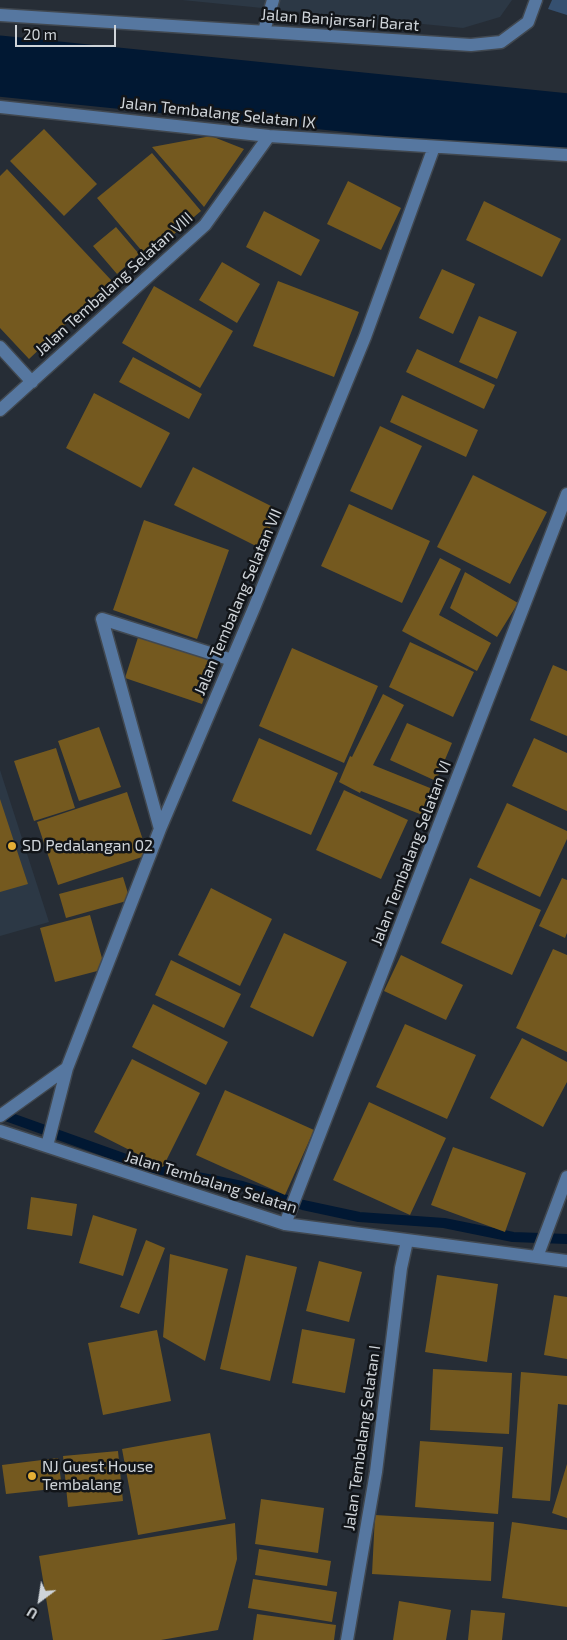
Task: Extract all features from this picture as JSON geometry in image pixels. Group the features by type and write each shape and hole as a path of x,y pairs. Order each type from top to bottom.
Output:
{"street":[{"path":"264,31 273,0"},
{"name":"Jalan Banjarsari Barat","path":"0,15 470,44 501,42 528,22 536,0"},
{"name":"Jalan Tembalang Selatan IX","path":"0,107 269,136 434,147"},
{"name":"Jalan Tembalang Selatan VIII","path":"0,410 205,225 269,136"},
{"path":"434,147 567,155"},
{"name":"Jalan Tembalang Selatan VII","path":"46,1146 67,1068 160,829 365,337 434,147"},
{"name":"Jalan Tembalang Selatan VIII","path":"0,347 32,382"},
{"name":"Jalan Tembalang Selatan VI","path":"284,1224 567,494"},
{"path":"160,829 102,619 232,660"},
{"path":"0,1116 67,1068"},
{"name":"Jalan Tembalang Selatan","path":"0,1131 284,1224 567,1261"},
{"path":"537,1258 567,1177"},
{"name":"Jalan Tembalang Selatan I","path":"347,1640 376,1472 401,1268 408,1241"}],"shaded area":[{"path":"182,0 512,0 500,17 463,28"},
{"path":"552,0 567,0 567,15 548,9"},
{"name":"SD Pedalangan 02","path":"0,770 49,922 0,936"}],"building":[{"path":"44,129 97,184 64,216 10,161"},
{"path":"211,136 244,149 204,207 152,147"},
{"path":"152,153 201,211 147,257 97,198"},
{"path":"7,169 112,281 29,359 0,328 0,176"},
{"path":"348,181 401,208 381,250 327,224"},
{"path":"484,201 561,239 542,277 466,240"},
{"path":"264,211 320,240 301,276 246,247"},
{"path":"116,227 139,254 117,274 93,246"},
{"path":"222,262 260,284 237,323 199,300"},
{"path":"442,269 475,284 453,334 419,318"},
{"path":"278,281 359,312 334,377 253,346"},
{"path":"154,286 233,331 200,388 122,343"},
{"path":"479,316 517,332 497,379 459,362"},
{"path":"417,349 495,385 484,409 406,372"},
{"path":"133,357 202,394 189,419 119,382"},
{"path":"94,393 170,433 141,488 66,448"},
{"path":"402,395 478,430 466,457 390,422"},
{"path":"380,426 422,446 392,510 350,491"},
{"path":"193,467 279,510 260,548 174,505"},
{"path":"473,475 547,512 510,584 437,547"},
{"path":"349,504 430,541 402,603 321,566"},
{"path":"144,520 229,550 197,639 113,610"},
{"path":"440,558 461,569 439,615 491,643 477,671 402,631"},
{"path":"465,572 518,603 497,637 450,608"},
{"path":"141,628 219,654 202,704 125,678"},
{"path":"410,642 474,672 453,717 389,687"},
{"path":"292,648 378,686 344,763 259,726"},
{"path":"553,665 567,671 567,736 530,720"},
{"path":"383,694 404,705 373,765 435,790 425,816 361,791 360,793 339,782 350,756 352,757"},
{"path":"407,723 452,743 436,781 390,760"},
{"path":"99,727 121,787 79,801 58,741"},
{"path":"259,738 338,773 311,835 232,801"},
{"path":"534,738 567,753 567,811 512,786"},
{"path":"56,748 75,808 34,821 14,761"},
{"path":"344,790 408,820 381,879 316,850"},
{"path":"127,792 148,855 58,885 37,822"},
{"path":"0,799 28,884 0,892"},
{"path":"507,803 567,831 567,839 540,897 477,867"},
{"path":"123,877 130,900 66,918 59,894"},
{"path":"470,878 541,910 512,975 441,943"},
{"path":"562,878 567,880 567,933 565,938 539,926"},
{"path":"211,888 272,919 240,986 178,955"},
{"path":"90,915 105,969 55,982 40,928"},
{"path":"284,933 347,962 313,1037 250,1007"},
{"path":"553,949 567,955 567,1052 516,1028"},
{"path":"401,955 463,985 446,1020 384,991"},
{"path":"171,960 241,994 224,1028 155,995"},
{"path":"153,1004 228,1042 206,1085 132,1047"},
{"path":"405,1024 476,1055 447,1119 376,1087"},
{"path":"522,1038 567,1062 567,1082 543,1127 490,1098"},
{"path":"132,1059 200,1093 163,1167 94,1132"},
{"path":"225,1090 314,1130 285,1195 196,1155"},
{"path":"369,1102 446,1138 410,1215 333,1180"},
{"path":"453,1147 526,1173 505,1232 431,1205"},
{"path":"31,1197 77,1204 72,1236 27,1229"},
{"path":"93,1215 137,1229 123,1276 79,1263"},
{"path":"146,1240 165,1248 139,1314 120,1307"},
{"path":"170,1254 228,1269 205,1361 163,1337"},
{"path":"246,1255 297,1267 270,1381 220,1369"},
{"path":"319,1261 362,1272 349,1322 306,1311"},
{"path":"437,1275 498,1284 487,1362 425,1352"},
{"path":"554,1295 567,1297 567,1359 544,1355"},
{"path":"302,1329 355,1339 345,1393 292,1383"},
{"path":"157,1330 171,1401 103,1415 88,1343"},
{"path":"433,1369 512,1373 509,1434 430,1430"},
{"path":"521,1372 567,1376 567,1405 558,1404 550,1501 512,1498"},
{"path":"210,1433 226,1519 138,1535 122,1449"},
{"path":"420,1441 503,1447 498,1514 415,1507"},
{"path":"118,1451 123,1501 68,1507 63,1456"},
{"name":"NJ Guest House Tembalang","path":"58,1458 62,1488 6,1494 2,1465"},
{"path":"567,1464 567,1518 552,1513"},
{"path":"261,1499 324,1508 318,1553 255,1544"},
{"path":"375,1515 494,1522 491,1581 372,1574"},
{"path":"512,1522 567,1530 567,1607 502,1598"},
{"path":"235,1523 237,1559 218,1630 161,1640 53,1640 39,1556"},
{"path":"259,1549 331,1561 327,1586 255,1575"},
{"path":"253,1579 337,1592 332,1622 248,1608"},
{"path":"399,1601 451,1610 446,1640 393,1640"},
{"path":"471,1610 505,1613 502,1640 468,1640"},
{"path":"257,1614 336,1625 334,1640 253,1640"}],"waterway":[{"path":"0,66 567,124"},
{"path":"0,1114 148,1167 242,1186 303,1205 359,1217 444,1223 513,1237 567,1239"}],"place":[{"name":"SD Pedalangan 02","path":"12,846"},
{"name":"NJ Guest House Tembalang","path":"32,1476"}]}
